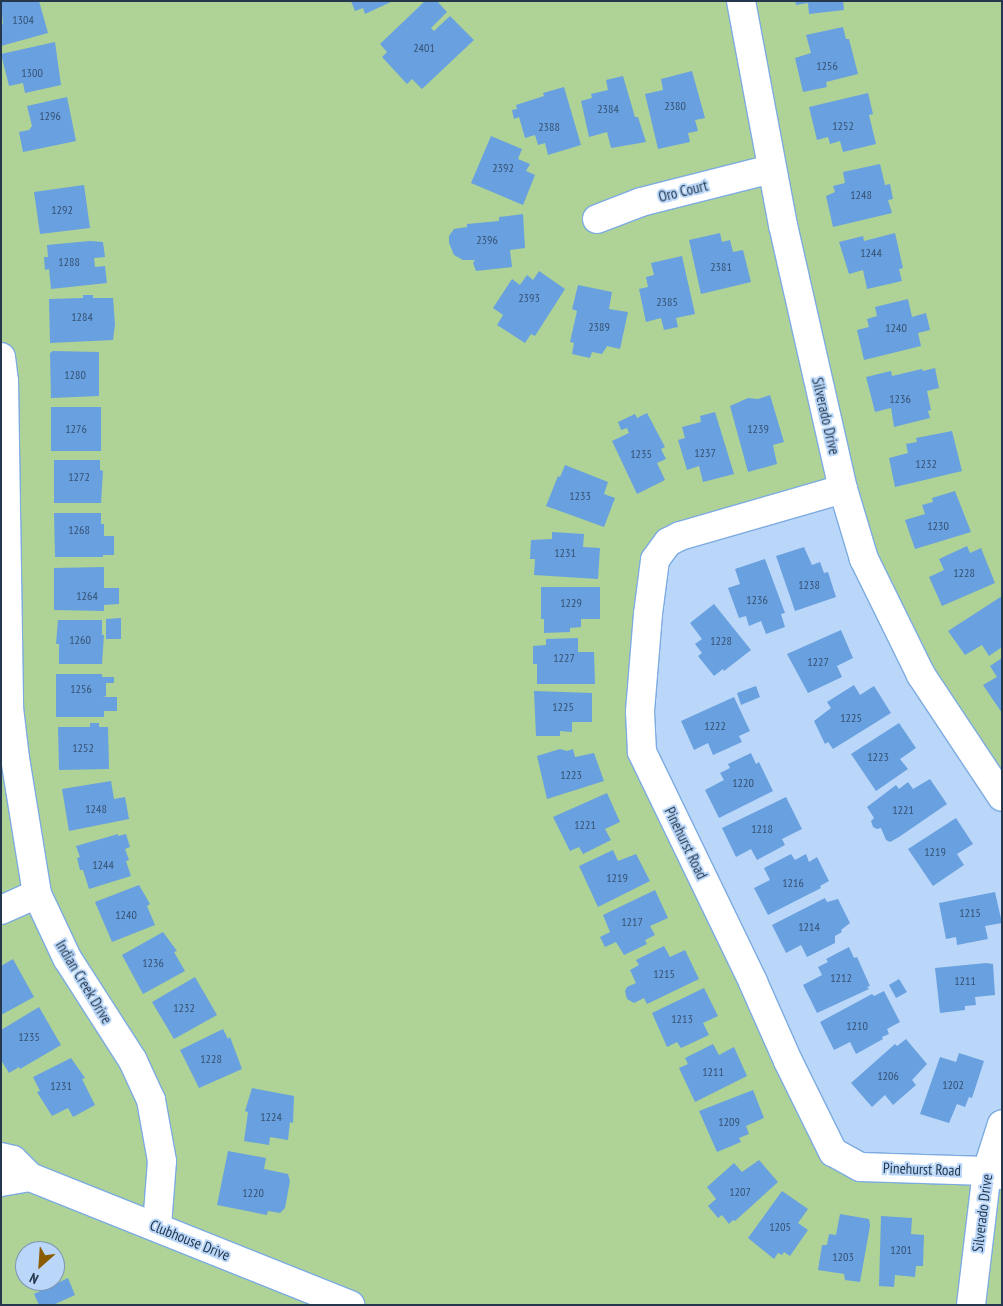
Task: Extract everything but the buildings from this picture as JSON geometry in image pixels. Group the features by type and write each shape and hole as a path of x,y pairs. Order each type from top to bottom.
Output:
{"street":[{"name":"Silverado Drive","path":"741,1 772,169 843,489 864,559 921,675 1002,797"},
{"name":"Oro Court","path":"597,219 641,202 772,169"},
{"name":"Indian Creek Drive","path":"1,356 4,381 4,612 9,708 14,758 37,894 67,958 133,1061 151,1100 162,1161 156,1226"},
{"name":"Pinehurst Road","path":"843,489 680,536 668,542 655,560 648,614 640,712 642,752 833,1152 860,1167 994,1173"},
{"path":"1,910 37,894"},
{"name":"Silverado Drive","path":"971,1305 1002,1124"},
{"name":"Clubhouse Drive","path":"1,1157 13,1160 30,1177 350,1305"},
{"path":"1,1182 30,1177"}],"green space":[{"path":"1,1 1002,1 1002,797 916,667 846,499 663,549 635,712 828,1135 856,1155 985,1171 1002,1116 1002,1305 1,1305"}]}
